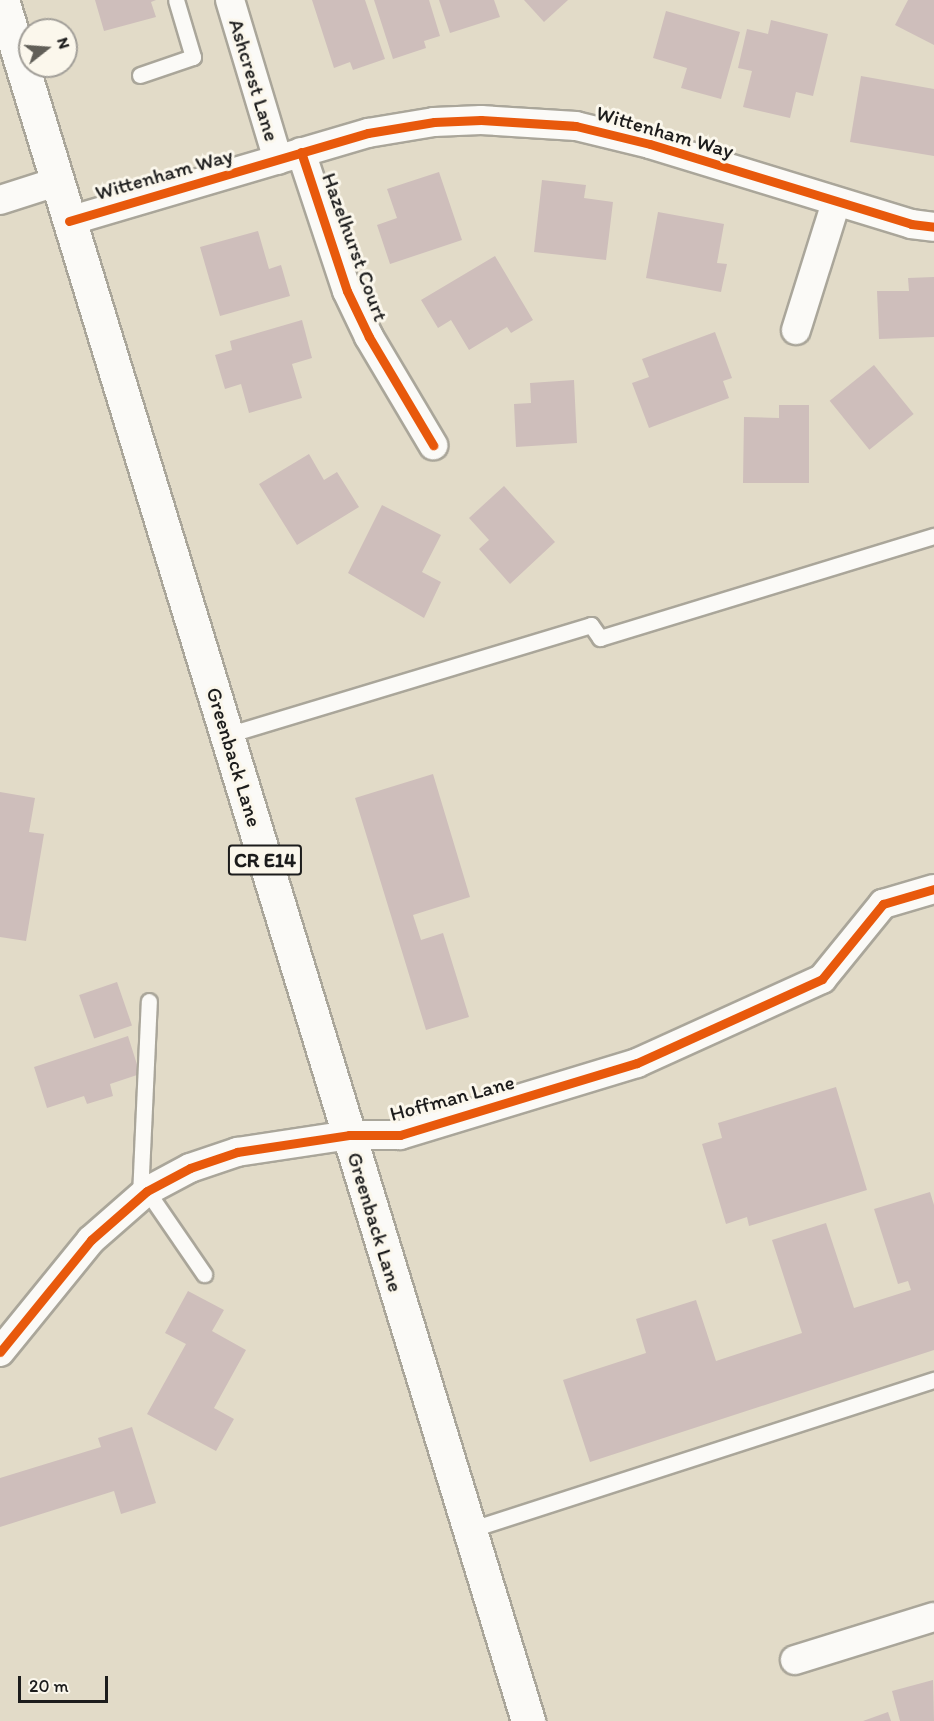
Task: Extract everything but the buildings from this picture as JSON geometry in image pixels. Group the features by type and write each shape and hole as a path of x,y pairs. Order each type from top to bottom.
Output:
{"main road":[{"name":"Greenback Lane","path":"2,0 528,1721"}],"street":[{"name":"Ashcrest Lane","path":"230,0 290,156"},
{"name":"Wittenham Way","path":"69,221 368,133 434,122 529,121 576,126 650,144 836,202 934,227"},
{"name":"Hazelhurst Court","path":"290,156 369,337 433,446"},
{"path":"0,200 56,182"},
{"path":"796,330 836,202"},
{"name":"Hoffman Lane","path":"0,1352 91,1240 143,1194 190,1168 237,1152 349,1135 400,1135 638,1063 822,979 883,904 934,889"},
{"path":"795,1660 934,1617"}],"lane":[{"path":"140,75 193,57 176,0"},
{"path":"227,735 591,625 600,638 934,536"},
{"path":"149,1001 143,1194 204,1274"},
{"path":"469,1530 934,1380"}],"cycle path":[{"path":"69,221 368,133 434,122 481,120 576,126 650,144 911,224 934,227"},
{"path":"301,152 347,291 369,337 433,445"},
{"path":"0,1352 91,1240 147,1191 190,1168 237,1152 349,1135 400,1135 637,1063 822,979 883,904 934,889"}]}
